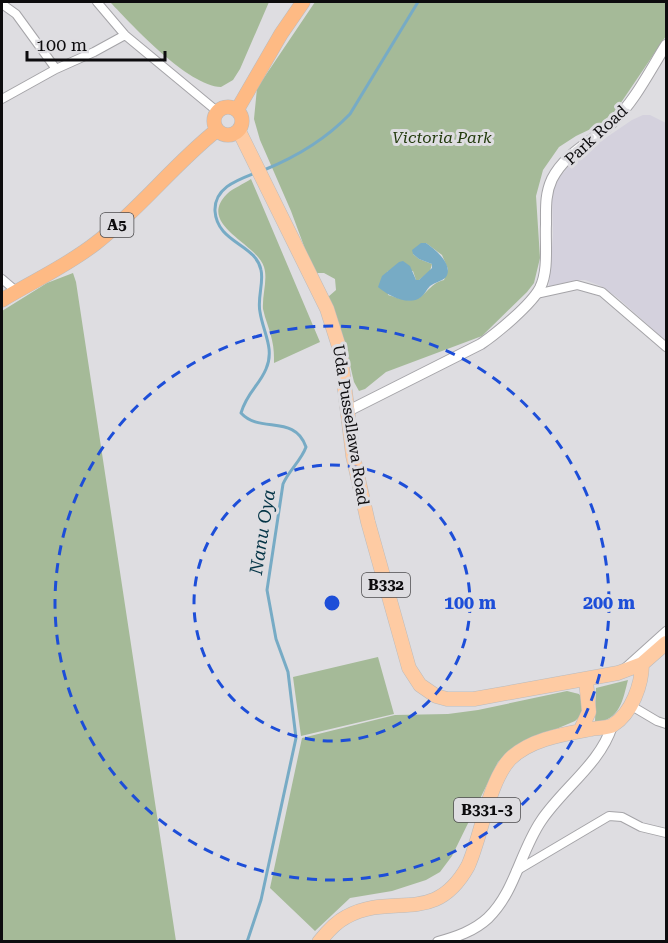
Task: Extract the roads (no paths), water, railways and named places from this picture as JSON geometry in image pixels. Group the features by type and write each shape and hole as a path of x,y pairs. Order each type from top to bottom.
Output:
{"highway":[{"path":"237,110 303,2"},
{"path":"231,107 237,110 242,116 242,124 238,131 232,135 224,135 217,130 214,124 218,112 223,108 231,107"},
{"name":"A5","path":"2,300 96,243 217,130"}],"main road":[{"name":"Uda Pussellawa Road","path":"238,131 335,328 340,350 353,456 368,522 409,668 420,685 436,696 460,699 492,697 618,673 642,664 666,643"},
{"path":"612,726 630,705 640,681 642,664"},
{"path":"580,731 589,712 586,680"},
{"name":"B331-3","path":"319,942 339,921 356,912 420,904 449,892 468,866 496,782 506,764 530,746 558,736 612,726"}],"street":[{"path":"98,2 126,35 218,112"},
{"path":"2,4 16,14 56,69"},
{"path":"2,99 56,69 126,35"},
{"name":"Park Road","path":"348,411 481,344 497,333 536,294 541,286 545,269 546,195 553,178 571,153 610,125 631,102 666,45"},
{"path":"2,279 16,291"},
{"path":"536,294 578,285 602,292 666,347"},
{"path":"618,673 666,630"},
{"path":"630,705 666,724"},
{"path":"438,942 470,931 487,919 502,901 526,846 541,822 557,799 598,755 612,726"},
{"path":"516,871 609,816 622,817 641,827 666,832"}],"water":[{"path":"421,243 426,243 434,249 446,263 448,272 446,277 430,286 421,297 410,301 392,296 378,287 382,276 399,262 403,261 410,266 416,280 432,268 432,264 413,254 412,250"}],"waterway":[{"name":"Nanu Oya","path":"264,170 310,146 350,114 418,2"},
{"name":"Nanu Oya","path":"247,942 261,900 296,738 288,672 276,639 267,590 283,484 306,447 301,437 294,431 286,427 258,423 241,413 268,362 268,340 259,307 262,275 258,261 252,254 222,230 217,222 215,211 218,196 222,191 234,182 255,173"}],"park label":[{"name":"Victoria Park","path":"442,137"}]}
